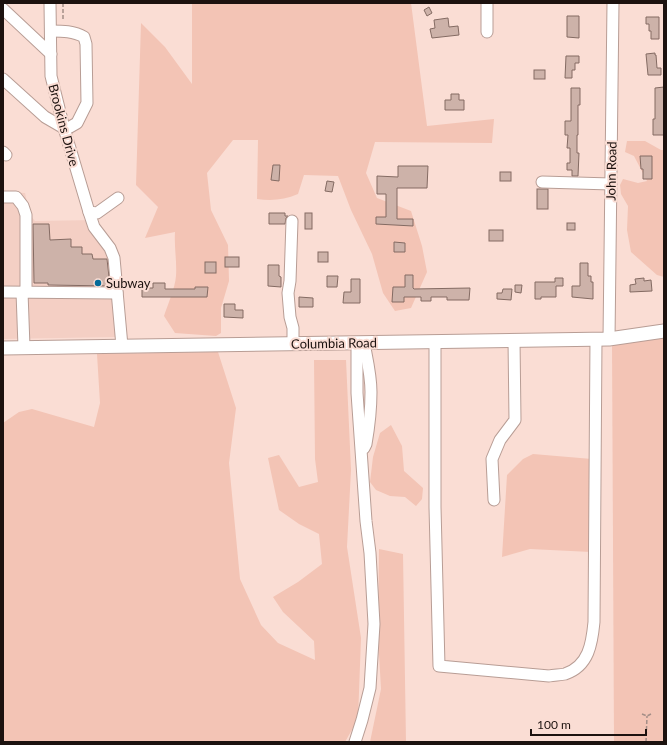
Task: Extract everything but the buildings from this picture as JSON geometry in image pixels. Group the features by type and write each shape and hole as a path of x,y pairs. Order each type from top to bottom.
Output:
{"main road":[{"name":"Columbia Road","path":"3,348 609,339 664,331"}],"street":[{"name":"Brookins Drive","path":"50,3 52,76 64,128 94,227 110,248 114,258 122,346"},
{"path":"487,3 487,32"},
{"name":"John Road","path":"609,339 612,3"},
{"path":"3,9 51,54"},
{"path":"3,79 45,117 64,128 78,123 87,103 86,44 84,37 79,34 63,31 51,31"},
{"path":"542,182 611,184"},
{"path":"3,197 16,197 23,206 26,215 24,347"},
{"path":"89,212 97,213 118,198"},
{"path":"292,221 290,281 288,293 290,317 293,328 293,344"},
{"path":"3,292 117,293"},
{"path":"435,342 435,507 439,666 549,676 565,674 578,667 592,644 594,622 596,339"},
{"path":"494,500 492,459 500,440 515,420 514,340"},
{"path":"355,742 370,688 374,624 370,553 357,393 361,343"},
{"path":"361,343 370,373 371,394 371,412 366,444 361,454"},
{"path":"357,393 361,397 365,398 371,394"}],"path":[{"path":"63,3 63,31"},
{"path":"642,714 646,716 652,714"},
{"path":"646,716 646,742"}],"shaded area":[{"path":"192,3 411,3 427,126 494,119 492,143 375,142 366,173 377,198 411,211 422,246 427,272 411,308 395,311 383,293 372,254 351,210 338,176 304,175 298,194 278,200 257,199 258,140 233,140 207,173 211,210 228,245 229,281 221,308 221,333 216,336 175,333 164,316 173,291 176,276 175,232 145,238 158,207 136,185 141,23 165,47 192,84"},
{"path":"627,141 645,141 661,150 664,150 664,277 657,275 631,252 627,230 628,206 621,194 620,185 623,179 638,183 647,181 634,156 625,152"},
{"path":"3,192 25,193 30,215 35,221 96,220 117,250 125,332 115,337 3,339"},
{"path":"664,338 664,742 614,742 612,345"},
{"path":"218,352 236,408 229,463 240,579 261,625 278,643 315,660 314,641 283,612 273,597 298,582 322,564 319,534 299,524 279,510 268,458 279,455 299,487 318,482 315,459 314,360 346,360 351,470 347,547 361,638 358,719 345,742 3,742 3,423 19,412 32,409 94,427 100,403 97,354"},
{"path":"391,425 402,446 404,471 423,488 422,499 416,506 405,497 390,496 376,490 370,482 373,457 380,433"},
{"path":"533,454 592,459 591,552 530,549 502,557 507,475 523,459"},
{"path":"379,549 403,554 406,742 370,742 381,689 378,637"}],"place":[{"name":"Subway","path":"98,283"}]}
